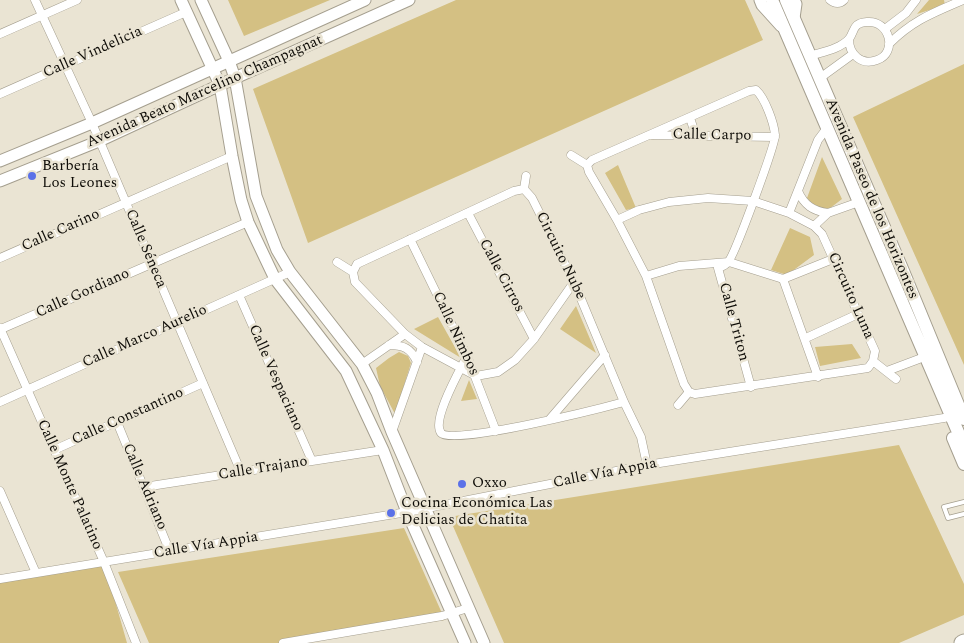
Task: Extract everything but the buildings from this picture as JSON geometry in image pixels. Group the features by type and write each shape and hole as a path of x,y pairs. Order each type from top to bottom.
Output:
{"main road":[{"name":"Avenida Paseo de los Horizontes","path":"772,0 859,202 920,329"},
{"name":"Avenida Paseo de los Horizontes","path":"786,0 820,78 942,381"},
{"path":"920,329 919,359 964,464"},
{"path":"920,329 943,353 964,403"},
{"path":"942,381 964,419"},
{"path":"942,381 964,446"}],"street":[{"name":"Calle Séneca","path":"35,0 92,123 241,472"},
{"path":"0,34 78,0"},
{"path":"181,0 220,84 232,156 241,200 248,222 275,279 346,371 383,450 407,512 466,643"},
{"path":"201,0 235,78 256,196 277,250 290,272 362,364 377,393 392,432 484,643"},
{"name":"Avenida Beato Marcelino Champagnat","path":"0,161 92,123 365,0"},
{"name":"Avenida Beato Marcelino Champagnat","path":"0,181 99,140 409,0"},
{"name":"Avenida Paseo de los Horizontes","path":"760,0 762,5 784,28"},
{"name":"Avenida Paseo de los Horizontes","path":"794,0 796,4 794,18"},
{"path":"830,0 839,4 844,0"},
{"path":"885,29 906,13 916,0"},
{"path":"890,44 889,36 885,29 879,24 872,22 864,22 857,26 852,31 849,39 853,54 860,60 870,62 879,60 886,53 890,44 917,21 949,3 963,0"},
{"name":"Calle Vindelicia","path":"0,94 186,12"},
{"path":"810,56 834,48 849,39"},
{"path":"820,78 853,54"},
{"path":"587,165 592,160 749,91 756,90 764,101 773,123 775,137 729,262"},
{"path":"690,118 696,136"},
{"path":"789,213 818,140 826,128"},
{"name":"Calle Carpo","path":"650,136 775,137"},
{"path":"571,155 587,165 589,172 646,276 684,384 689,392 678,405"},
{"name":"Calle Carino","path":"0,258 232,156"},
{"path":"526,176 524,189 514,191 357,264 353,272 355,282 405,334 422,347 476,376 493,374 504,369 515,360 534,338 574,282"},
{"name":"Circuito Nube","path":"524,189 532,198 574,282 624,402 641,437 647,465"},
{"path":"798,191 809,207 828,213"},
{"name":"Circuito Luna","path":"617,220 639,210 669,202 708,198 753,200 789,213 814,226 822,234 875,351 873,361 868,368 750,387 695,394 689,392"},
{"path":"814,226 828,213 859,202"},
{"name":"Calle Cirros","path":"468,213 534,338"},
{"name":"Calle Gordiano","path":"0,329 248,222"},
{"name":"Calle Nimbos","path":"410,239 467,356 496,430"},
{"path":"646,276 679,266 729,262 783,279 833,259"},
{"path":"337,262 353,272"},
{"name":"Calle Triton","path":"729,262 718,268 750,387"},
{"name":"Calle Marco Aurelio","path":"0,402 290,272"},
{"path":"783,279 806,338 818,376"},
{"name":"Calle Vespaciano","path":"239,295 312,461"},
{"path":"806,338 858,314"},
{"name":"Calle Monte Palatino","path":"0,329 104,562 136,643"},
{"path":"362,364 405,334"},
{"path":"389,345 401,345 408,348 414,354 417,362"},
{"path":"392,432 422,347"},
{"path":"467,356 440,415 438,426 442,438 549,420 624,402"},
{"path":"549,420 605,356"},
{"path":"887,371 919,359"},
{"path":"873,361 896,379"},
{"name":"Calle Constantino","path":"54,450 203,383"},
{"name":"Calle Vía Appia","path":"0,579 425,509 647,465 944,418"},
{"name":"Calle Adriano","path":"117,422 170,552"},
{"name":"Calle Trajano","path":"144,488 383,450"},
{"path":"0,491 4,508 36,573"},
{"path":"284,643 453,614 468,608"}],"lane":[{"path":"964,502 944,507 948,518 964,514"}],"shaded area":[{"path":"228,0 330,0 244,36"},
{"path":"456,0 745,0 763,40 308,243 253,89"},
{"path":"929,0 944,0 945,5 917,14"},
{"path":"964,64 964,365 853,117"},
{"path":"822,157 842,199 829,209 816,208 807,198"},
{"path":"618,165 636,208 626,210 605,173"},
{"path":"790,228 810,237 814,255 787,275 771,270"},
{"path":"576,306 596,353 560,329"},
{"path":"438,317 461,358 414,329"},
{"path":"852,344 861,358 820,366 815,347"},
{"path":"399,352 408,356 411,363 395,414 380,386 376,368"},
{"path":"469,380 477,399 461,401"},
{"path":"899,445 964,584 964,615 899,643 504,643 449,517"},
{"path":"404,528 445,620 278,643 149,643 118,572"},
{"path":"104,562 127,643 0,643 0,582"}],"place":[{"name":"Barbería Los Leones","path":"32,176"},
{"name":"Oxxo","path":"462,484"},
{"name":"Cocina Económica Las Delicias de Chatita","path":"391,513"}]}
